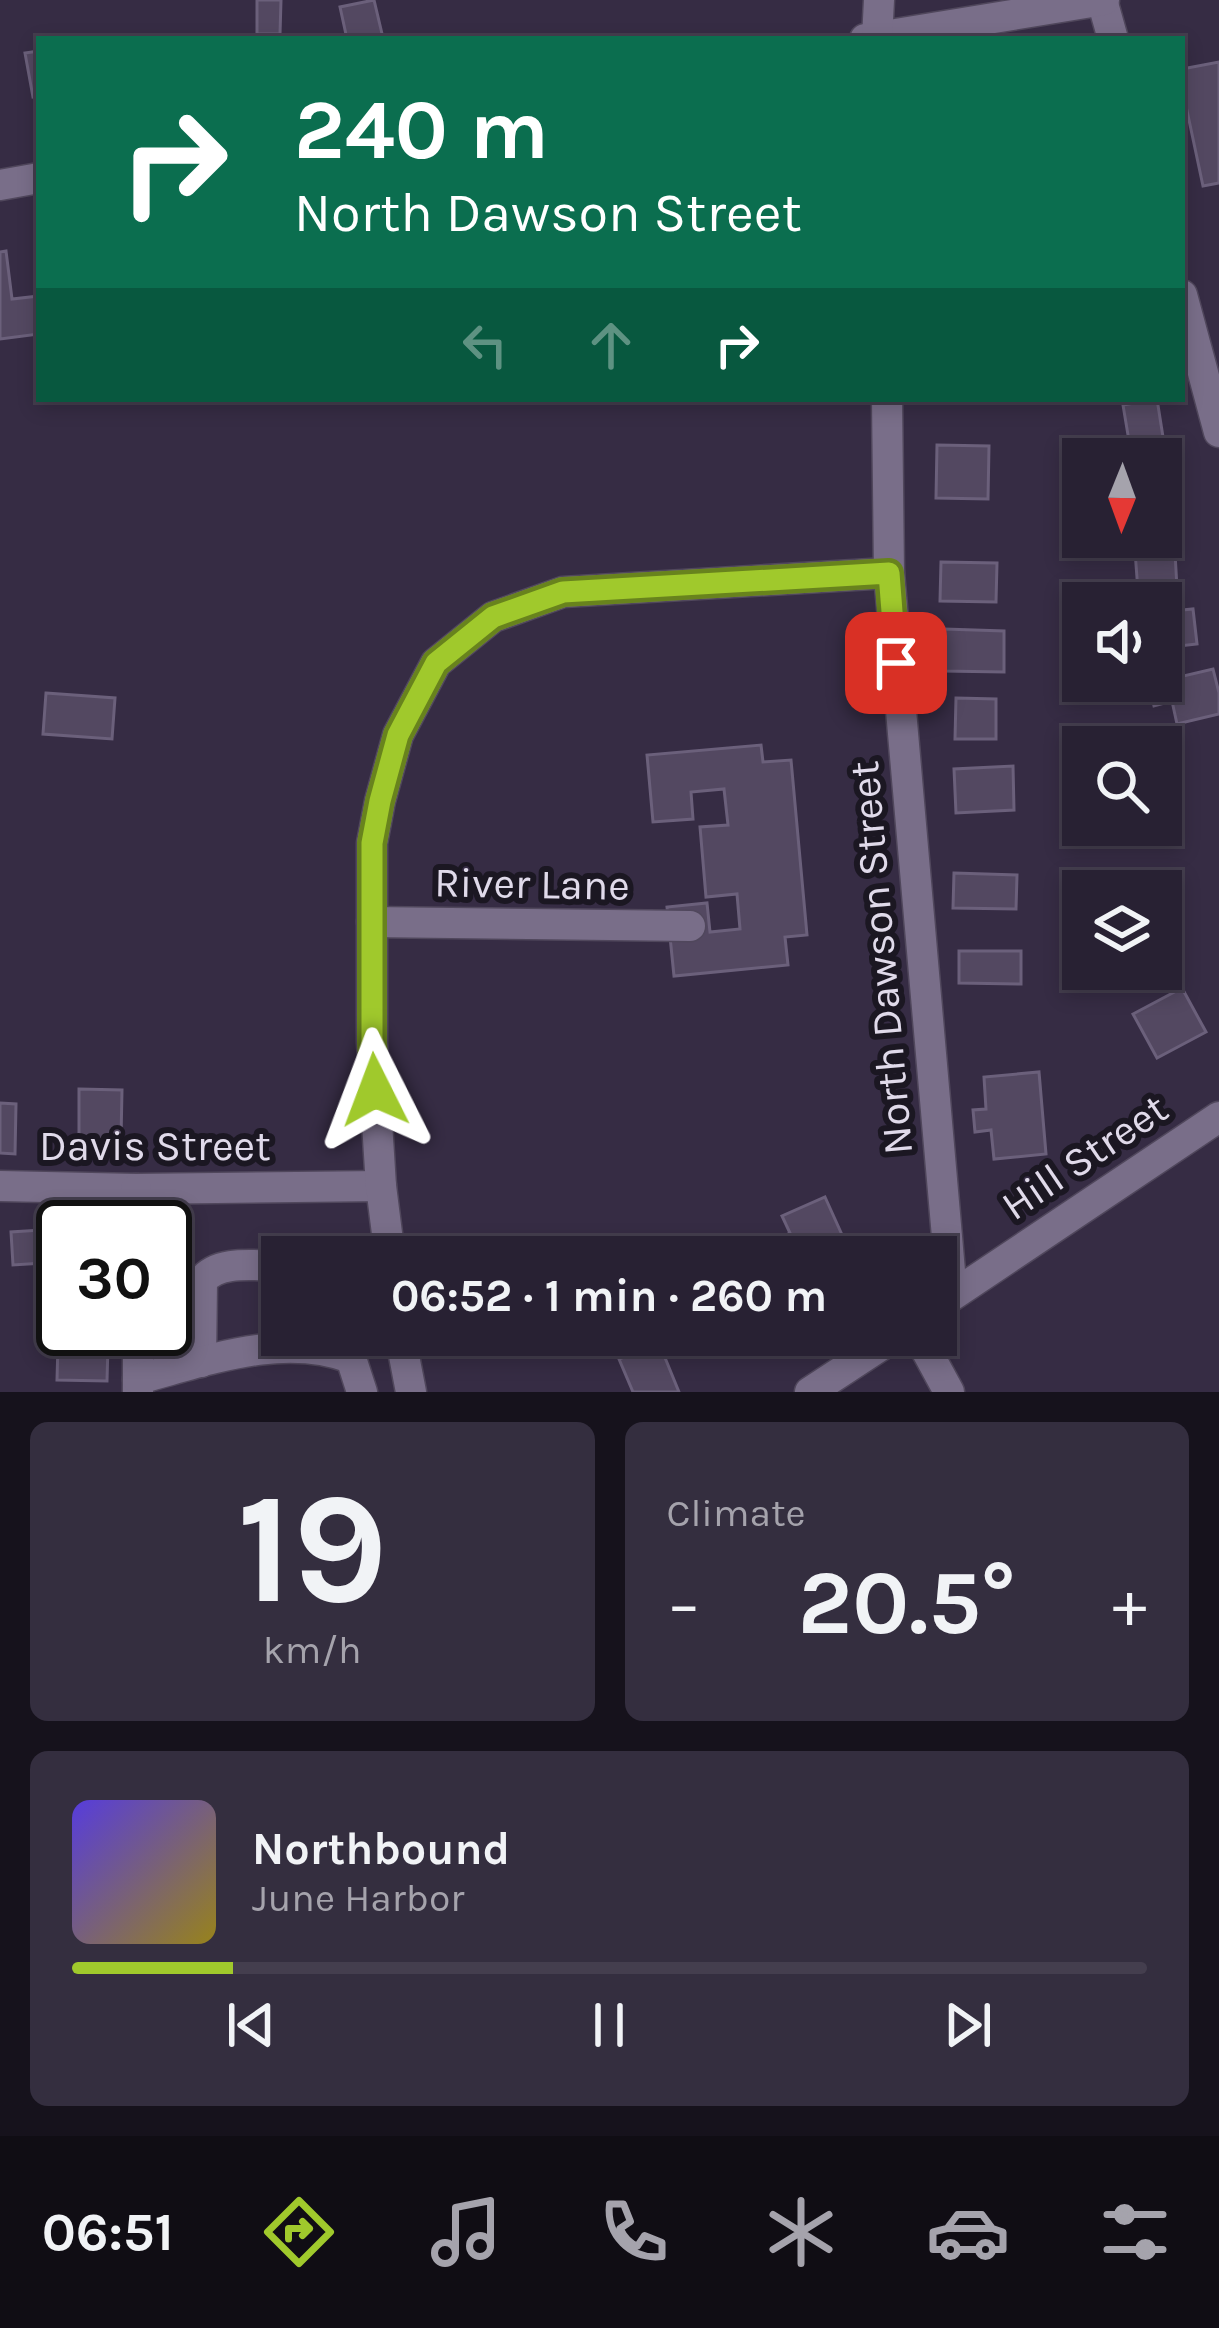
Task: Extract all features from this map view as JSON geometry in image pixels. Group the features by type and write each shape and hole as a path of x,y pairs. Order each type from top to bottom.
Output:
{"street":[{"path":"873,36 879,0"},
{"path":"885,36 1103,0 1112,36"},
{"path":"0,185 36,179"},
{"path":"1185,306 1219,432"},
{"name":"North Dawson Street","path":"887,402 889,573 939,1236"},
{"path":"387,1236 372,1043 372,843 398,735 436,663 493,617 563,592 889,573"},
{"name":"River Lane","path":"372,922 690,926"},
{"name":"Hill Street","path":"957,1291 1219,1117"},
{"name":"Davis Street","path":"0,1186 381,1186"},
{"path":"136,1189 136,1200"},
{"path":"201,1363 202,1281 222,1267 261,1266"},
{"path":"138,1385 201,1363 261,1352"},
{"path":"352,1356 362,1392"},
{"path":"404,1356 411,1392"},
{"path":"810,1392 865,1356"},
{"path":"929,1356 949,1392"}],"building":[{"path":"257,0 281,0 280,34 257,34"},
{"path":"374,0 383,36 346,36 340,7"},
{"path":"36,51 36,96 33,97 25,53"},
{"path":"1219,62 1219,183 1203,186 1185,101 1185,68"},
{"path":"6,251 12,299 36,296 36,334 0,339 0,252"},
{"path":"1157,402 1163,438 1128,438 1123,405"},
{"path":"937,445 989,446 988,499 936,498"},
{"path":"1136,558 1175,558 1177,582 1137,582"},
{"path":"941,562 997,563 996,602 940,601"},
{"path":"1193,609 1197,644 1182,646 1182,610"},
{"path":"944,629 1004,631 1004,672 943,671"},
{"path":"1213,669 1219,714 1177,724 1172,702 1182,702 1182,676"},
{"path":"46,693 115,698 112,739 43,734"},
{"path":"956,698 996,699 996,739 955,739"},
{"path":"761,745 763,762 791,760 807,935 785,937 788,965 674,976 667,907 707,903 710,932 740,929 737,894 706,897 700,827 728,825 724,789 691,792 693,819 653,822 647,755"},
{"path":"1013,766 1014,810 956,813 954,769"},
{"path":"954,873 1017,875 1016,909 953,908"},
{"path":"959,951 1021,951 1021,984 959,983"},
{"path":"1182,988 1206,1032 1157,1058 1133,1014"},
{"path":"1039,1072 1046,1154 994,1159 991,1130 975,1132 973,1110 986,1109 984,1077"},
{"path":"79,1089 122,1090 121,1139 79,1138"},
{"path":"0,1103 16,1104 15,1154 0,1153"},
{"path":"825,1197 843,1236 784,1236 790,1233 782,1216"},
{"path":"36,1230 36,1263 13,1265 11,1232"},
{"path":"58,1356 108,1356 107,1381 57,1380"},
{"path":"664,1356 679,1392 633,1392 619,1359"}],"route":[{"path":"375,1090 372,843 398,735 436,663 493,617 563,592 889,573 896,663"}]}
